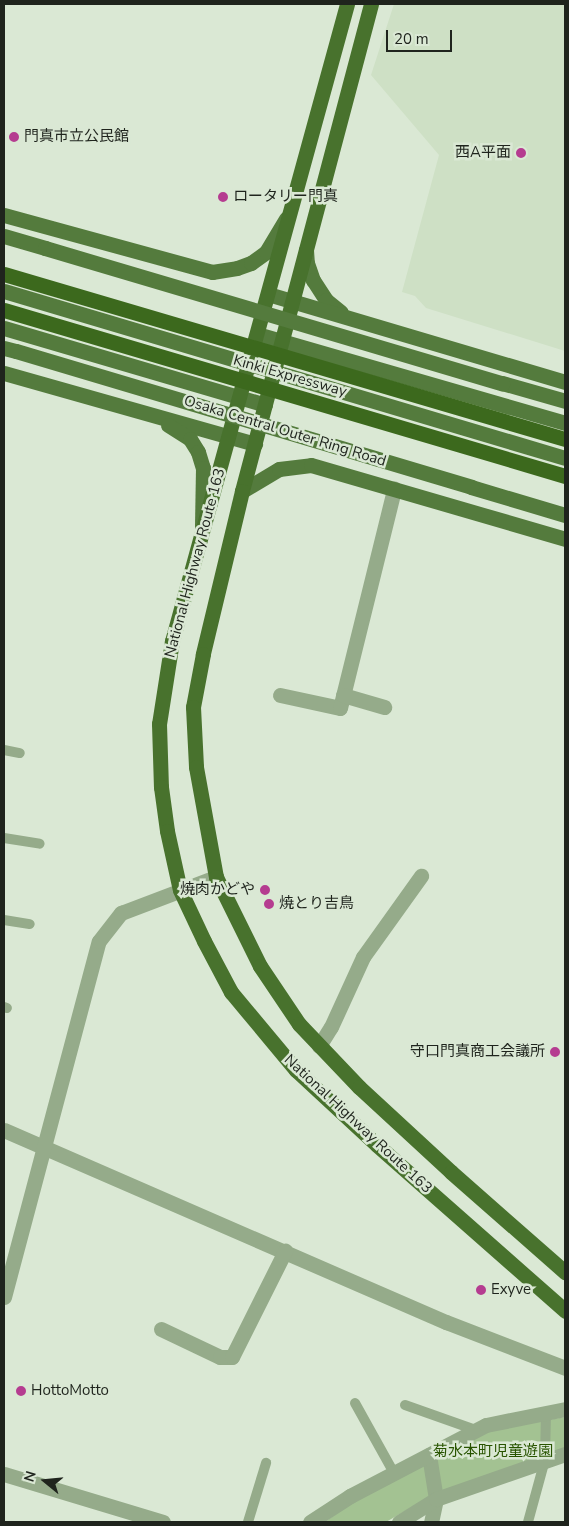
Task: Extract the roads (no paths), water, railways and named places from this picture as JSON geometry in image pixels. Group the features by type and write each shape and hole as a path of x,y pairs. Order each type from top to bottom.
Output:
{"highway":[{"name":"National Highway Route 163","path":"347,4 241,398 172,640 159,724 161,788 167,831 180,890 231,992 296,1070 378,1146 565,1311"},
{"name":"National Highway Route 163","path":"371,4 273,370 203,654 193,707 196,767 216,877 260,966 299,1024 358,1087 444,1166 565,1272"},
{"name":"Kinki Expressway","path":"4,274 565,440"},
{"name":"Kinki Expressway","path":"4,310 565,476"}],"main road":[{"path":"4,214 212,272 237,268 252,262 266,252 289,215"},
{"path":"4,236 565,401"},
{"path":"306,246 307,263 313,280 326,300 346,316"},
{"path":"4,291 565,458"},
{"path":"268,294 565,382"},
{"path":"4,328 265,405"},
{"path":"257,334 565,423"},
{"name":"Osaka Central Outer Ring Road","path":"10,350 565,515"},
{"path":"4,373 254,444"},
{"path":"155,417 190,440 198,452 203,468 201,509 203,533"},
{"path":"242,490 279,469 311,465 565,539"}],"street":[{"path":"280,695 340,708 394,489"},
{"path":"343,695 384,706"},
{"path":"318,1046 331,1027 363,957 421,876"},
{"path":"4,1297 99,941 121,913 216,877"},
{"path":"4,1130 446,1322 565,1368"},
{"path":"161,1329 220,1357 232,1357 284,1251"},
{"path":"310,1522 350,1496 486,1425 565,1409"},
{"path":"399,1522 436,1499 565,1454"},
{"path":"429,1455 436,1499 431,1522"},
{"path":"4,1474 163,1522"}],"lane":[{"path":"4,750 20,753"},
{"path":"4,838 40,844"},
{"path":"4,920 30,924"},
{"path":"355,1403 394,1473"},
{"path":"405,1405 476,1430"},
{"path":"528,1522 545,1460 546,1413"},
{"path":"248,1522 266,1463"}],"place":[{"name":"門真市立公民館","path":"14,137"},
{"name":"西A平面","path":"521,153"},
{"name":"ロータリー門真","path":"223,197"},
{"name":"焼肉かどや","path":"265,890"},
{"name":"焼とり吉鳥","path":"269,904"},
{"name":"守口門真商工会議所","path":"555,1052"},
{"name":"Exyve","path":"481,1290"},
{"name":"HottoMotto","path":"21,1391"}],"park label":[{"name":"菊水本町児童遊園","path":"493,1452"}]}
